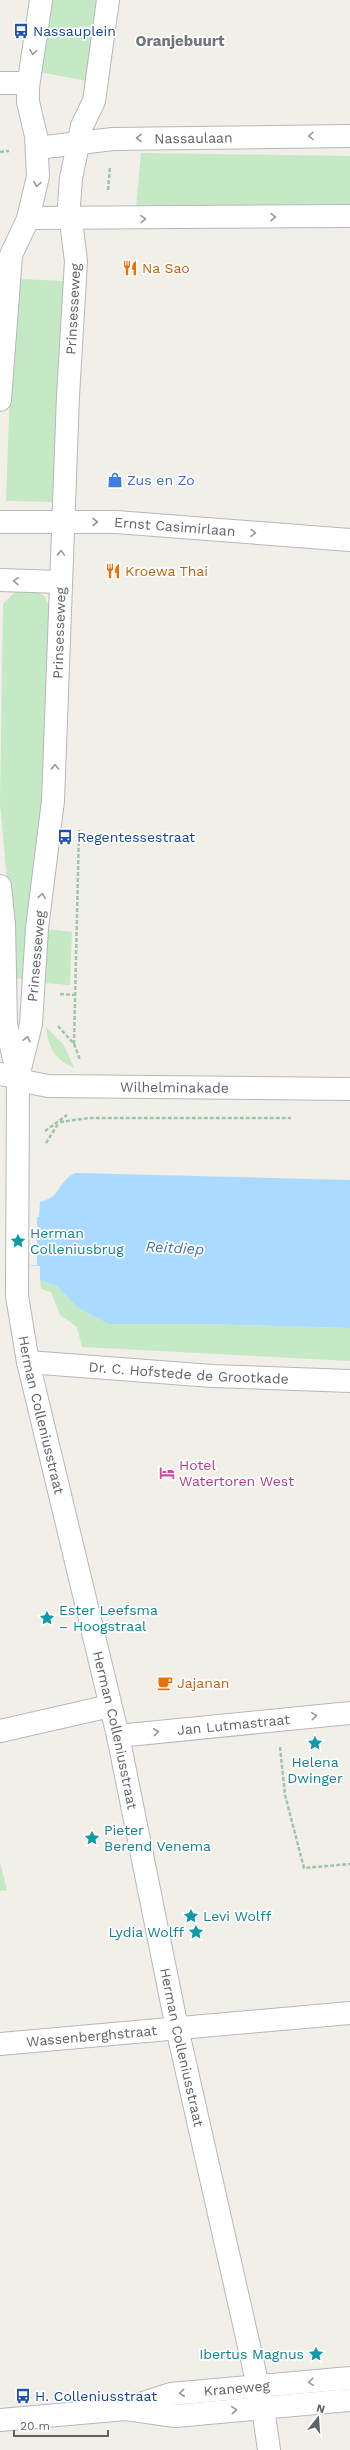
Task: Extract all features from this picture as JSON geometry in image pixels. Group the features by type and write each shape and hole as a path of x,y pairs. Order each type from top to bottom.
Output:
{"street":[{"path":"0,400 4,279 11,255 28,218 38,176 37,148 28,102 28,83 41,0"},
{"name":"Prinsesseweg","path":"9,1076 31,1024 38,928 53,801 62,522 76,261 70,219 71,178 82,126 94,101 108,0"},
{"path":"0,83 28,83"},
{"name":"Nassaulaan","path":"37,148 113,139 350,136"},
{"path":"28,218 104,219 350,216"},
{"name":"Ernst Casimirlaan","path":"0,522 116,522 350,540"},
{"path":"0,580 61,582"},
{"name":"Prinsesseweg","path":"0,886 4,925 6,1024 9,1076"},
{"name":"Wilhelminakade","path":"9,1076 48,1086 350,1089"},
{"name":"Herman Colleniusstraat","path":"9,1076 18,1192 17,1296 28,1362 118,1736 177,2028 259,2386 269,2450"},
{"name":"Dr. C. Hofstede de Grootkade","path":"28,1362 212,1376 350,1381"},
{"path":"0,1731 110,1706"},
{"name":"Jan Lutmastraat","path":"118,1736 277,1719 350,1713"},
{"name":"Wassenberghstraat","path":"0,2044 350,2013"},
{"name":"Kraneweg","path":"126,2409 171,2394 350,2378"},
{"name":"Kraneweg","path":"0,2420 126,2409 175,2416 350,2400"}],"path":[{"path":"104,219 113,139"},
{"path":"60,1122 90,1118 295,1118"},
{"path":"277,1719 285,1795 304,1868 350,1864"}],"green space":[{"path":"50,0 99,0 87,81 40,72"},
{"path":"141,153 350,156 350,205 136,207"},
{"path":"18,279 66,281 56,502 6,501 10,389"},
{"path":"36,590 44,596 49,606 45,800 22,979 16,978 0,804 3,604 16,591"},
{"path":"46,929 72,932 70,985 43,983"},
{"path":"46,1027 64,1045 74,1068 67,1065 57,1057 51,1047"},
{"path":"40,1280 58,1287 77,1307 108,1324 204,1324 350,1328 350,1361 82,1347 77,1327 60,1315 51,1292 41,1289"},
{"path":"0,1862 7,1890 0,1891"}],"water":[{"name":"Reitdiep","path":"75,1173 350,1180 350,1328 204,1324 108,1324 77,1307 58,1287 40,1280 40,1266 0,1265 0,1216 39,1217 40,1202 56,1193 65,1181"}],"pier":[{"name":"Herman Colleniusbrug","path":"0,1214 37,1215 37,1265 4,1267 0,1265"}],"place":[{"name":"Nassauplein","path":"21,31"},
{"name":"Na Sao","path":"130,268"},
{"name":"Zus en Zo","path":"115,480"},
{"name":"Kroewa Thai","path":"113,571"},
{"name":"Regentessestraat","path":"65,837"},
{"name":"Herman Colleniusbrug","path":"18,1241"},
{"name":"Hotel Watertoren West","path":"167,1473"},
{"name":"Ester Leefsma – Hoogstraal","path":"47,1618"},
{"name":"Jajanan","path":"165,1683"},
{"name":"Helena Dwinger","path":"315,1743"},
{"name":"Pieter Berend Venema","path":"92,1838"},
{"name":"Levi Wolff","path":"191,1916"},
{"name":"Lydia Wolff","path":"196,1932"},
{"name":"Ibertus Magnus","path":"316,2354"},
{"name":"H. Colleniusstraat","path":"23,2396"}],"district":[{"name":"Oranjebuurt","path":"180,41"}]}
